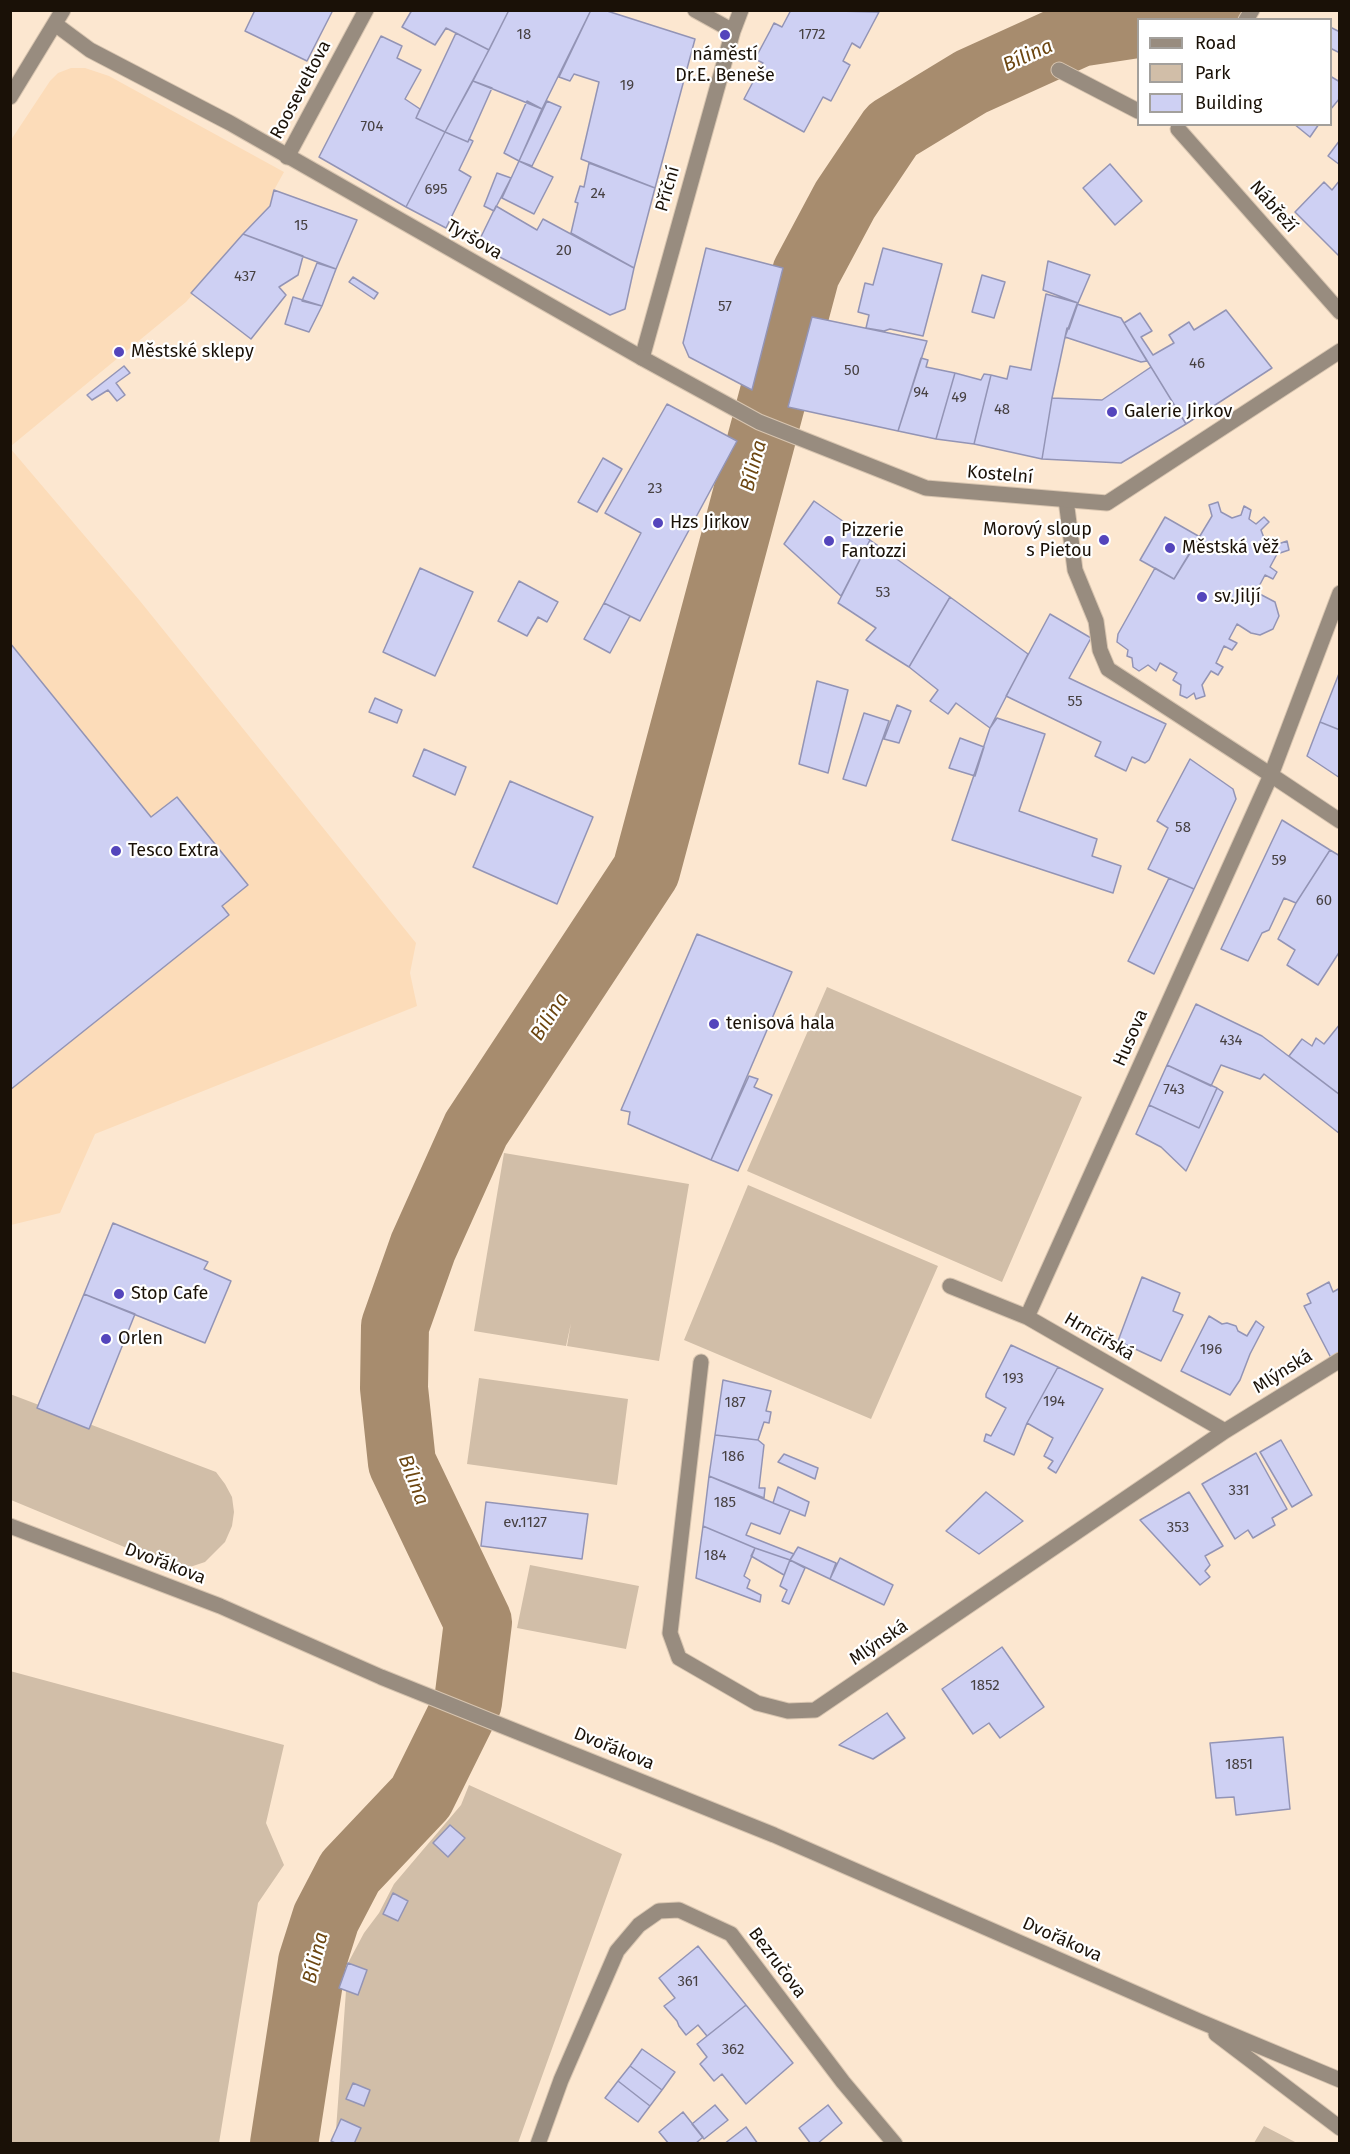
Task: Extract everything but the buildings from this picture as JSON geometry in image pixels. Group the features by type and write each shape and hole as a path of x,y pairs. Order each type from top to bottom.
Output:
{"street":[{"name":"Rooseveltova","path":"287,157 366,10"},
{"path":"695,10 733,31"},
{"name":"Příční","path":"642,358 733,31 741,10"},
{"name":"Tyršova","path":"59,17 90,50 230,123 642,358"},
{"path":"10,97 59,17"},
{"path":"1059,70 1137,110"},
{"name":"Nábřeží","path":"1176,126 1340,312"},
{"name":"Kostelní","path":"642,358 759,422 926,488 1107,503 1340,351"},
{"path":"1066,500 1075,570 1096,621 1100,650 1108,669 1340,821"},
{"path":"1270,775 1340,593"},
{"name":"Husova","path":"1027,1317 1270,775"},
{"name":"Hrnčířská","path":"950,1286 1027,1317 1225,1431"},
{"name":"Mlýnská","path":"701,1362 670,1633 679,1658 757,1703 788,1712 815,1710 1225,1431 1340,1360"},
{"name":"Dvořákova","path":"10,1526 220,1606 381,1677 774,1835 1199,2021 1340,2080"},
{"name":"Bezručova","path":"538,2144 561,2080 617,1951 639,1925 659,1911 679,1910 731,1934 843,2082 895,2144"},
{"name":"Dvořákova","path":"1199,2021 1340,2128"}],"shaded area":[{"path":"71,68 85,68 109,76 284,172 274,190 270,206 186,302 11,446 11,140 50,81 58,73"},
{"path":"10,448 140,601 416,943 410,973 417,1006 95,1134 60,1213 11,1225"}],"green space":[{"path":"827,987 1082,1097 1002,1282 747,1171"},
{"path":"504,1153 689,1184 659,1361 567,1346 571,1323 566,1346 474,1331"},
{"path":"748,1185 938,1266 871,1419 684,1340"},
{"path":"479,1378 628,1399 617,1485 467,1464"},
{"path":"10,1394 216,1472 232,1497 234,1512 232,1526 225,1542 205,1562 190,1567 175,1568 11,1500"},
{"path":"530,1565 639,1586 626,1649 517,1628"},
{"path":"10,1671 284,1745 266,1823 284,1865 258,1903 219,2143 11,2143"},
{"path":"469,1785 622,1854 518,2143 335,2144 348,1963 394,1884 461,1805"},
{"path":"1264,2126 1297,2143 1254,2143"}],"waterway":[{"name":"Bílina","path":"1175,18 1217,10"},
{"name":"Bílina","path":"284,2144 312,1962 326,1918 350,1872 421,1797 468,1702 478,1622 402,1463 394,1388 395,1326 423,1247 476,1129 646,871 806,273 845,200 892,130 971,82 1079,33 1137,24"}],"place":[{"name":"náměstí Dr.E. Beneše","path":"725,35"},
{"name":"Městské sklepy","path":"119,352"},
{"name":"Galerie Jirkov","path":"1112,412"},
{"name":"Hzs Jirkov","path":"658,523"},
{"name":"Morový sloup s Pietou","path":"1104,540"},
{"name":"Pizzerie Fantozzi","path":"829,541"},
{"name":"Městská věž","path":"1170,548"},
{"name":"sv.Jiljí","path":"1202,597"},
{"name":"Tesco Extra","path":"116,851"},
{"name":"tenisová hala","path":"714,1024"},
{"name":"Stop Cafe","path":"119,1294"},
{"name":"Orlen","path":"106,1339"}]}
